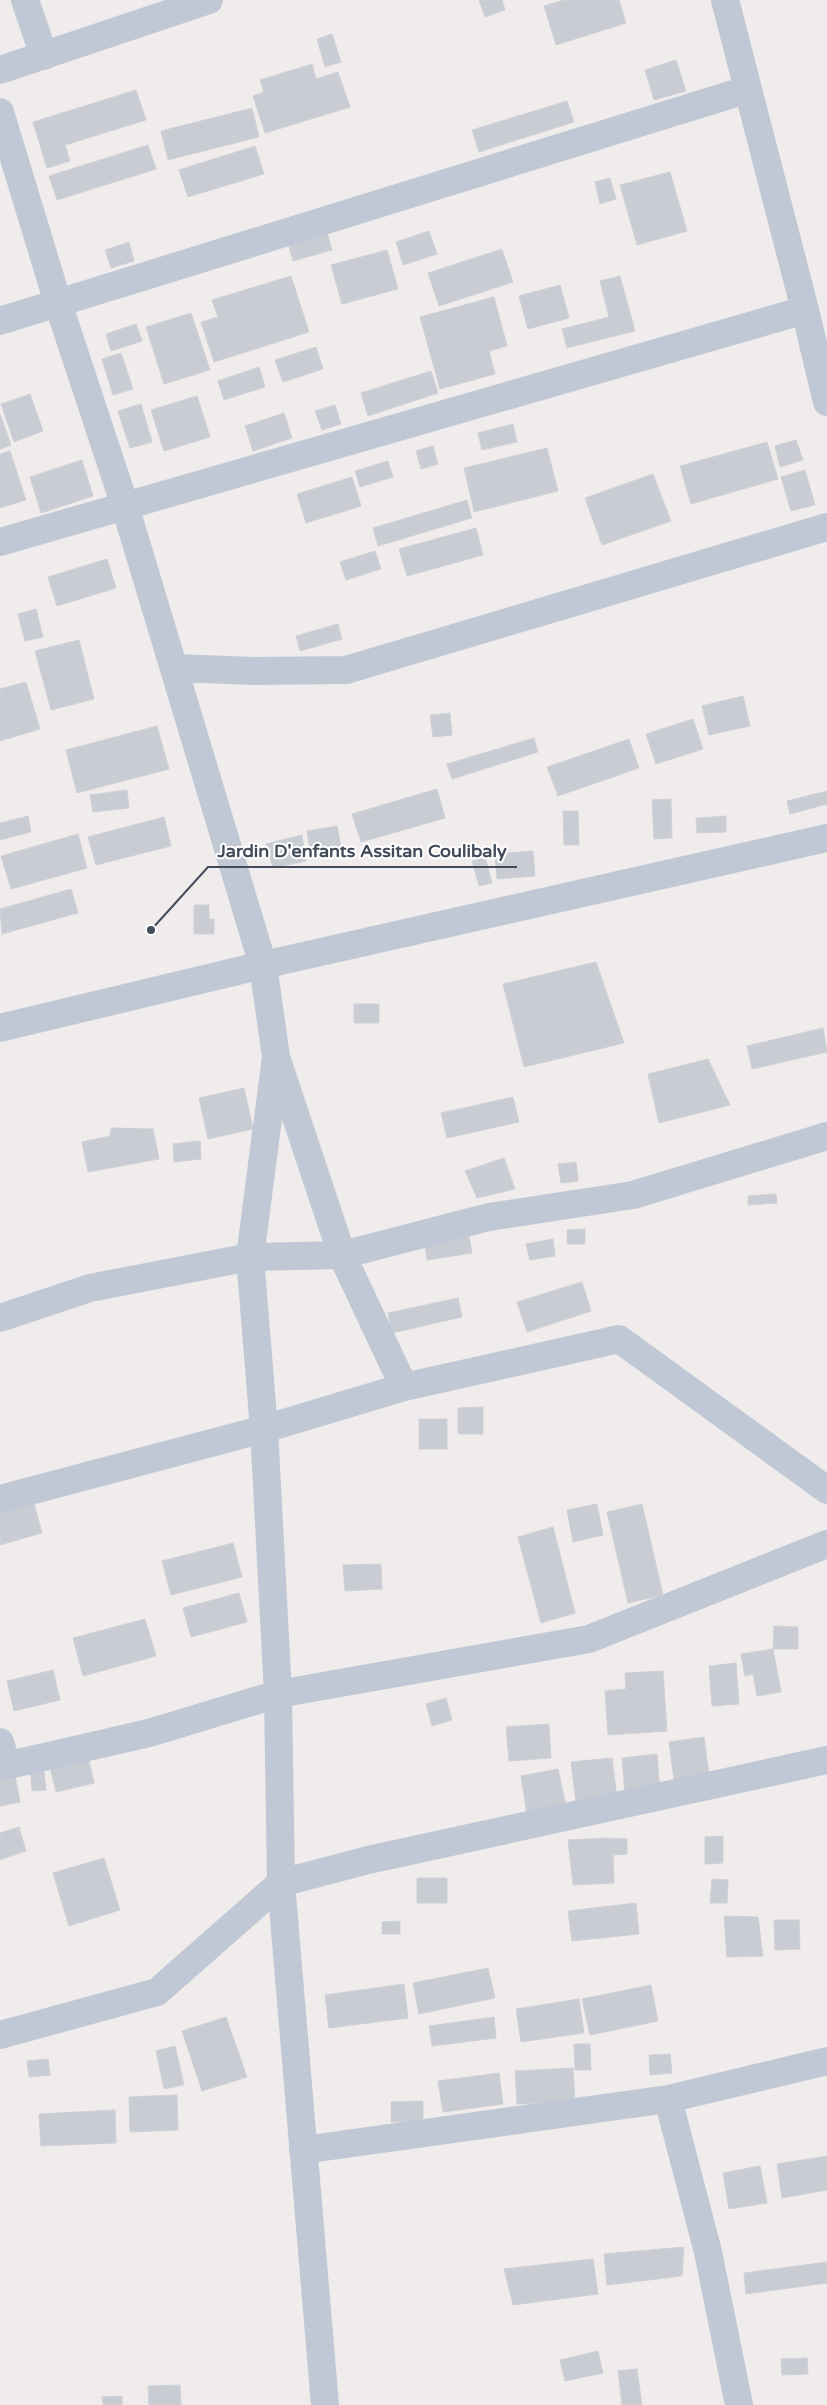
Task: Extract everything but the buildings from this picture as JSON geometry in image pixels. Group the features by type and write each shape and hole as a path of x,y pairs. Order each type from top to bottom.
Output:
{"street":[{"path":"26,0 44,56"},
{"path":"0,70 209,0"},
{"path":"725,0 746,90 806,310 827,402"},
{"path":"0,321 746,90"},
{"path":"0,112 58,302 125,506 262,965 276,1057 342,1255 404,1387"},
{"path":"0,542 806,310"},
{"path":"174,668 255,671 346,670 827,527"},
{"path":"1,1024 827,838"},
{"path":"276,1057 250,1257 264,1429 278,1694 281,1883 325,2405"},
{"path":"0,1318 90,1288 250,1257 342,1255 489,1217 633,1195 827,1136"},
{"path":"0,1498 264,1429 404,1387 620,1339 827,1490"},
{"path":"2,1758 149,1734 278,1694 589,1639 827,1544"},
{"path":"0,2035 157,1992 281,1883 368,1860 827,1760"},
{"path":"303,2150 668,2099 827,2061"},
{"path":"668,2099 708,2252 739,2405"}],"place":[{"name":"Jardin D'enfants Assitan Coulibaly","path":"151,930"}]}
